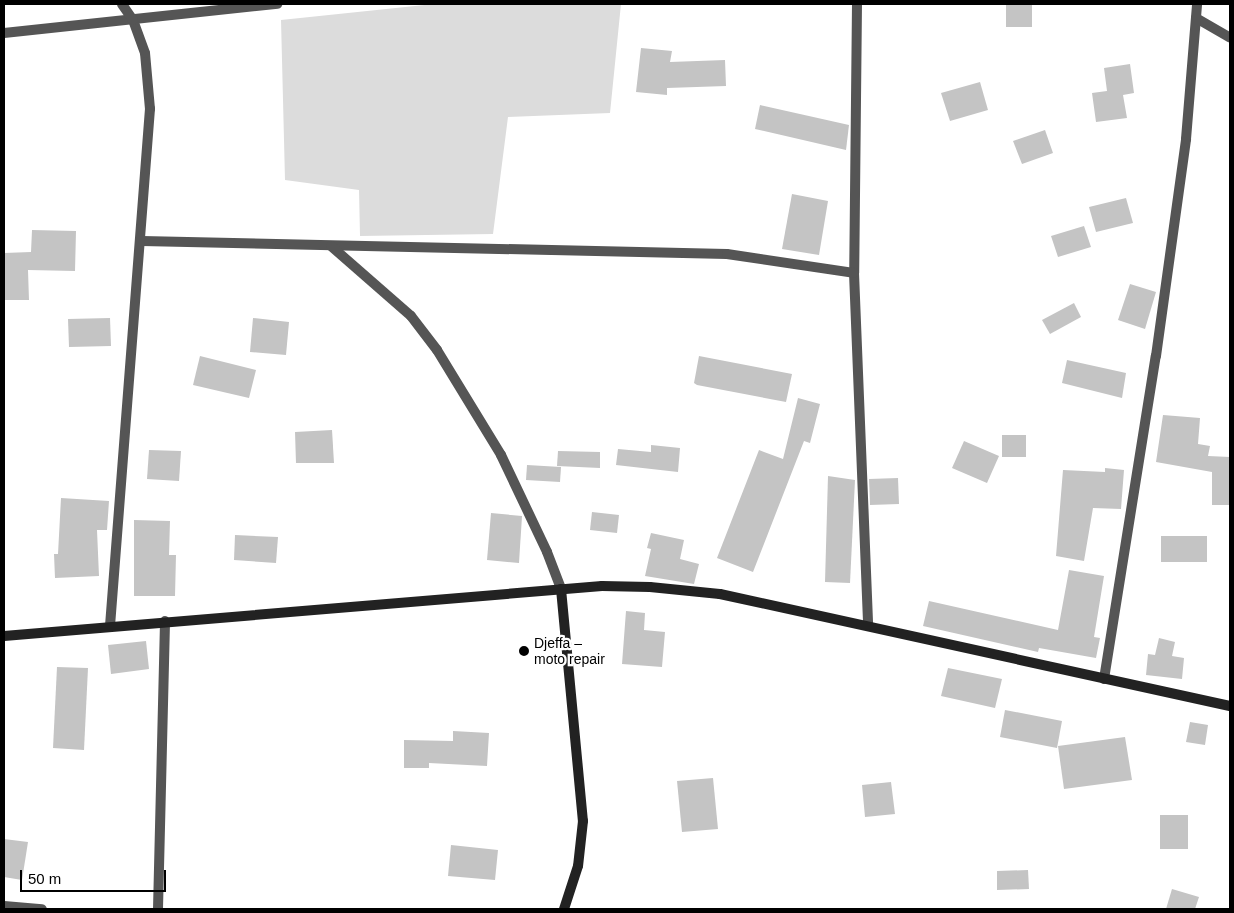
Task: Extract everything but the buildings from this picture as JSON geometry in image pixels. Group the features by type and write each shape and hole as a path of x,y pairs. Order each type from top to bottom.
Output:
{"street":[{"path":"110,626 142,241 150,109 145,53 133,20 122,4"},
{"path":"4,33 277,4"},
{"path":"858,4 854,273 868,626"},
{"path":"1104,679 1156,356 1186,139 1196,4"},
{"path":"1196,18 1230,38"},
{"path":"142,241 727,254 854,273"},
{"path":"331,246 411,316 438,350 501,455 547,552 561,589 583,821 578,866 564,909"},
{"path":"4,636 561,589 621,587 720,594 1230,706"},
{"path":"158,909 165,621"},
{"path":"4,906 42,909"}],"shaded area":[{"path":"434,4 621,4 610,113 508,117 493,234 360,236 359,190 285,180 281,20"}],"place":[{"name":"Djeffa – moto repair","path":"524,651"}]}
